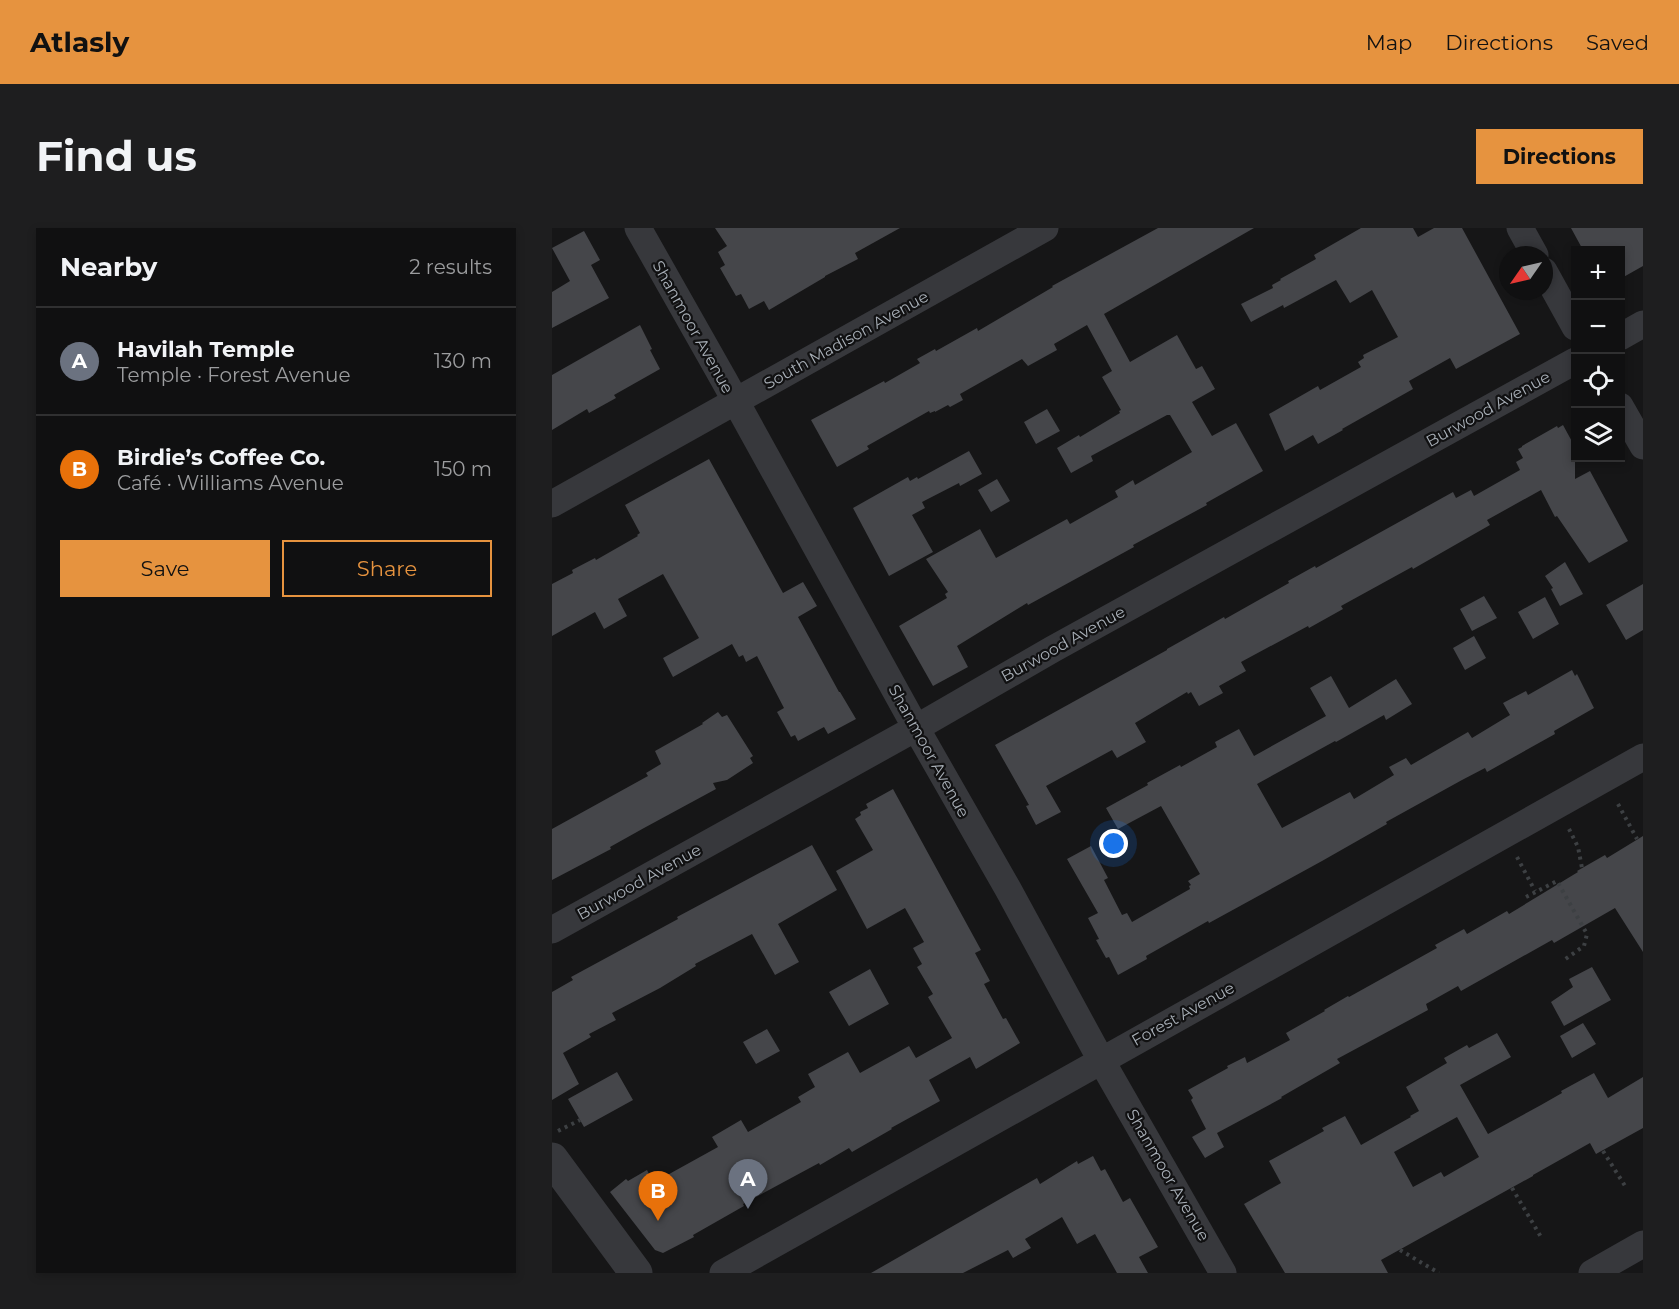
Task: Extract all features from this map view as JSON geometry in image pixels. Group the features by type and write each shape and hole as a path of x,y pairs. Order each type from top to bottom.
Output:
{"street":[{"name":"Shanmoor Avenue","path":"638,228 1008,889 1101,1060 1223,1273"},
{"name":"South Madison Avenue","path":"552,504 1045,228"},
{"path":"1520,228 1530,246"},
{"path":"1553,287 1571,320"},
{"path":"1625,334 1643,324"},
{"name":"Burwood Avenue","path":"552,930 916,728 1053,649 1571,363"},
{"path":"1621,408 1643,447"},
{"name":"Forest Avenue","path":"723,1273 1643,757"},
{"path":"552,1159 636,1273"},
{"path":"1592,1273 1643,1244"}],"path":[{"path":"1618,804 1637,839"},
{"path":"1556,806 1578,847 1582,868"},
{"path":"1504,835 1535,891"},
{"path":"1526,897 1557,881 1587,934 1584,946 1564,960"},
{"path":"552,1135 580,1120"},
{"path":"1603,1150 1628,1189"},
{"path":"1512,1188 1541,1237"},
{"path":"1400,1250 1439,1273"}],"building":[{"path":"715,228 900,228 855,253 858,259 769,310 764,301 749,309 741,294 736,296 720,268 725,265 718,252 727,246"},
{"path":"1158,228 1254,228 1104,314 1130,362 1177,335 1196,369 1202,366 1215,389 1192,402 1212,436 1236,423 1263,471 1206,503 1207,505 1133,545 1134,547 1028,605 1027,603 957,646 968,667 933,686 899,626 947,598 945,594 948,592 926,559 980,529 996,558 1067,519 1070,524 1118,497 1115,491 1133,480 1135,485 1192,452 1170,415 1167,415 1091,456 1093,461 1071,473 1057,448 1079,435 1080,437 1120,413 1121,410 1102,377 1112,371 1087,325 1054,344 1057,350 1028,366 1022,359 960,394 963,400 935,412 930,413 929,411 867,446 869,449 837,467 811,420 884,381 885,383 920,363 917,359 977,328 978,331 1052,286"},
{"path":"1361,228 1413,228 1418,237 1434,228 1462,228 1499,296 1499,300 1501,300 1520,334 1456,369 1450,358 1409,381 1413,389 1343,430 1318,444 1313,435 1285,451 1269,414 1318,386 1320,390 1361,367 1358,362 1364,358 1363,355 1398,337 1372,290 1350,303 1336,280 1284,308 1283,305 1251,322 1241,304 1273,288 1272,285 1280,279 1316,259 1314,255"},
{"path":"1571,228 1643,228 1643,266 1625,276 1625,246 1581,246"},
{"path":"584,231 600,260 591,265 609,298 552,328 552,292 570,281 552,248"},
{"path":"640,325 660,369 614,395 616,398 589,413 587,409 552,430 552,375"},
{"path":"1047,409 1060,431 1036,444 1024,422"},
{"path":"1563,425 1571,440 1571,462 1575,462 1575,479 1590,471 1628,541 1589,563 1557,516 1555,517 1541,490 1487,520 1490,525 1413,569 1412,567 1341,606 1343,609 1309,628 1308,626 1241,662 1246,671 1219,686 1223,693 1199,706 1191,692 1188,694 1187,692 1135,723 1146,742 1117,758 1112,750 1046,786 1061,812 1036,825 1026,806 1029,805 995,745 1224,617 1225,619 1315,566 1316,568 1453,492 1456,498 1471,490 1474,496 1520,470 1516,462 1523,458 1518,449 1557,426 1558,428"},
{"path":"969,451 982,474 922,502 925,508 912,515 933,552 889,576 853,508 908,477 910,481 917,477 918,479"},
{"path":"709,459 783,593 803,582 817,606 798,617 856,719 828,734 824,727 798,741 795,735 791,737 777,712 784,708 757,656 746,662 743,655 739,657 732,644 673,677 663,658 699,638 663,574 618,599 627,616 604,629 595,612 552,636 552,584 573,573 572,570 595,558 596,560 638,536 640,533 625,505"},
{"path":"997,479 1010,501 991,512 978,490"},
{"path":"1565,562 1583,594 1560,606 1545,576"},
{"path":"1643,584 1643,630 1626,640 1606,605"},
{"path":"1484,596 1497,618 1472,631 1460,609"},
{"path":"1545,597 1559,624 1533,639 1518,612"},
{"path":"1474,636 1486,658 1465,670 1453,648"},
{"path":"1572,670 1575,676 1577,674 1594,708 1554,731 1555,734 1487,772 1485,768 1462,780 1322,861 1146,956 1147,959 1118,975 1109,957 1106,958 1088,918 1098,913 1067,859 1091,846 1108,878 1104,880 1122,915 1127,913 1132,922 1190,889 1191,885 1188,881 1200,874 1161,806 1118,829 1106,808 1148,785 1147,783 1217,747 1215,742 1239,729 1254,756 1326,716 1310,688 1331,676 1349,708 1396,679 1412,704 1386,720 1384,715 1257,784 1282,828 1350,792 1354,799 1394,775 1389,767 1406,758 1411,765 1468,732 1472,738 1510,715 1503,703 1526,691 1528,695"},
{"path":"718,712 722,717 727,715 753,756 750,758 753,763 727,780 713,783 716,789 552,880 552,829 648,776 646,773 661,764 655,751 703,724"},
{"path":"893,789 981,950 975,953 990,981 984,984 1003,1019 1006,1018 1020,1043 976,1069 970,1057 929,1080 940,1101 852,1152 849,1148 743,1204 744,1206 693,1235 694,1237 663,1253 655,1250 610,1192 626,1179 628,1181 647,1170 654,1184 718,1147 712,1137 741,1120 748,1132 801,1102 798,1097 815,1087 808,1074 848,1052 860,1073 909,1046 916,1058 952,1038 928,997 933,994 917,967 922,964 913,948 924,942 905,908 867,929 836,871 873,850 855,819 861,815 860,812 868,808 866,804"},
{"path":"1643,836 1643,952 1615,908 1554,943 1552,940 1461,991 1458,986 1426,1004 1428,1010 1337,1059 1340,1063 1217,1133 1224,1147 1205,1158 1192,1137 1206,1129 1188,1090 1245,1057 1247,1063 1290,1040 1286,1033 1348,996 1437,948 1435,945 1464,929 1467,934 1507,911 1509,914 1577,871 1605,855 1607,858"},
{"path":"812,845 837,890 778,924 799,962 775,975 752,934 695,964 696,966 660,988 612,1013 616,1020 589,1034 591,1037 563,1053 579,1084 552,1100 552,992 573,980 571,977 678,919 677,917"},
{"path":"1592,967 1611,1000 1564,1026 1551,1002 1573,987 1569,979"},
{"path":"870,969 889,1004 849,1026 829,992"},
{"path":"1583,1023 1596,1044 1572,1058 1560,1036"},
{"path":"767,1029 780,1051 756,1064 743,1042"},
{"path":"1497,1033 1511,1057 1460,1085 1488,1134 1594,1073 1608,1098 1643,1077 1643,1128 1596,1154 1590,1143 1381,1260 1388,1273 1285,1273 1244,1204 1281,1183 1269,1161 1324,1131 1322,1128 1345,1116 1361,1145 1411,1117 1419,1111 1406,1087 1447,1063 1444,1058 1467,1045 1469,1048","holes":["1457,1117 1479,1157 1444,1177 1441,1172 1413,1187 1394,1152"]},
{"path":"617,1072 633,1100 584,1127 568,1099"},
{"path":"1093,1156 1101,1171 1105,1169 1123,1202 1130,1198 1158,1247 1139,1257 1148,1273 1117,1273 1095,1234 1077,1244 1062,1217 1025,1239 1031,1248 1013,1258 1008,1250 963,1273 871,1273 1037,1178 1040,1184 1077,1161 1078,1164"}],"place":[{"name":"Havilah Temple","path":"748,1209"},
{"name":"Birdie’s Coffee Co.","path":"658,1221"}]}
